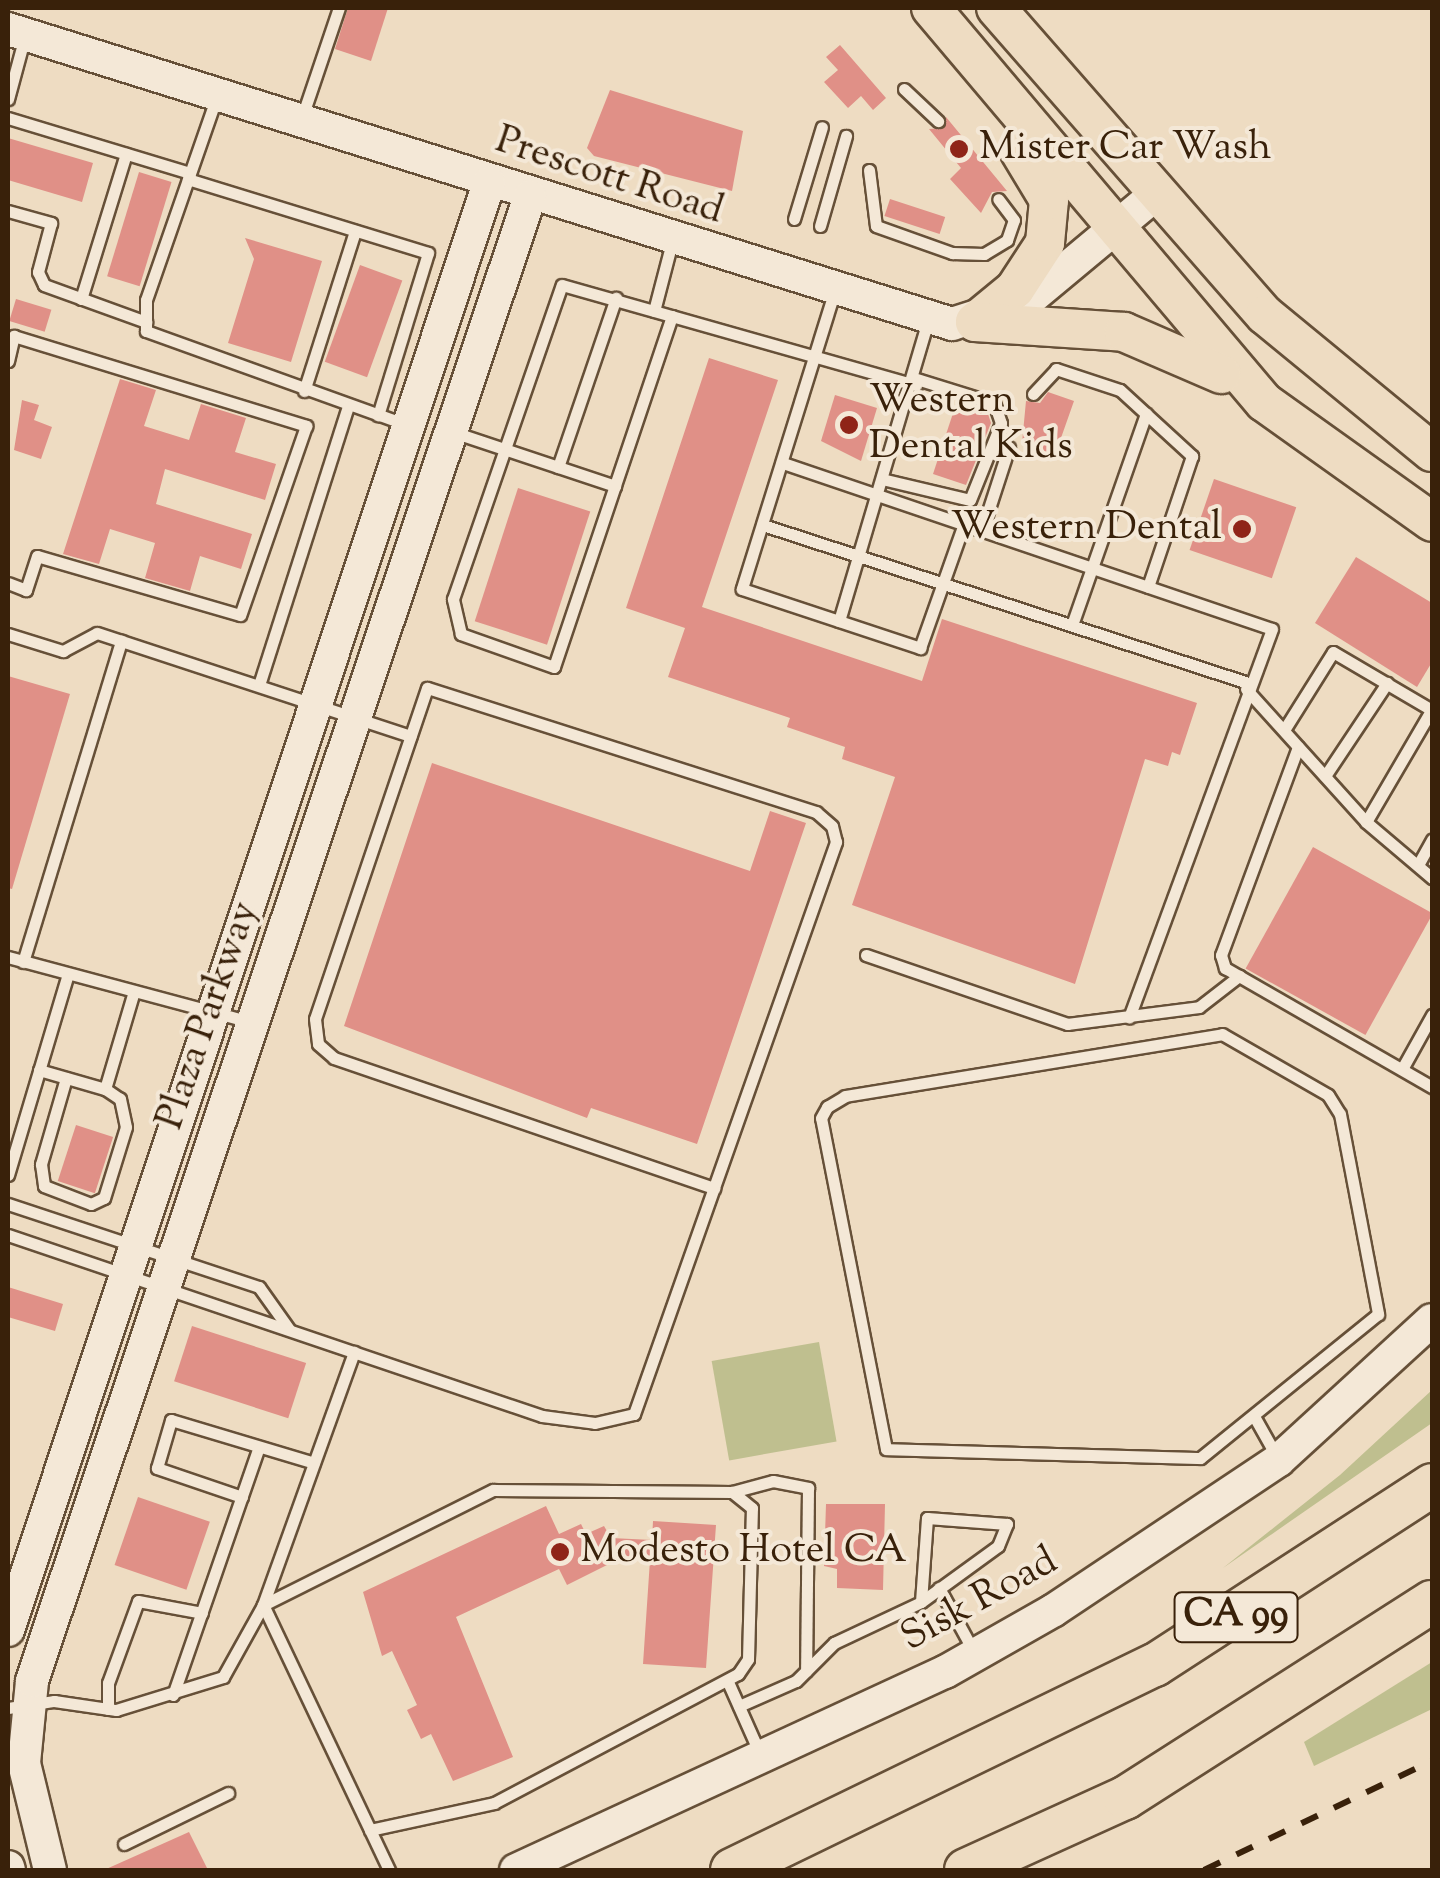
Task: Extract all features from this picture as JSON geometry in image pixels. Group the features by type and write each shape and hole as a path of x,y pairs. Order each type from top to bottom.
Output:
{"highway":[{"path":"1029,1732 1432,1455"},
{"name":"CA 99","path":"732,1870 1029,1732 1266,1598 1432,1485"},
{"name":"CA 99","path":"966,1870 1124,1798 1302,1692 1432,1602"},
{"path":"1302,1692 1432,1631"}],"main road":[{"path":"918,8 941,56 1049,200 1036,260 974,322"},
{"path":"931,8 1112,232 1264,402"},
{"path":"996,8 1155,195 1322,369 1432,452"},
{"path":"974,322 1124,332 1178,349 1264,402 1432,522"}],"street":[{"name":"Prescott Road","path":"16,32 928,320 974,322 1030,298 1155,195"},
{"name":"Plaza Parkway","path":"8,1630 125,1256 317,703 392,420 489,183"},
{"name":"Plaza Parkway","path":"50,1870 30,1806 28,1696 166,1269 358,716 530,196"},
{"name":"Sisk Road","path":"516,1870 763,1760 976,1655 1147,1554 1279,1460 1432,1320"}],"lane":[{"path":"300,123 339,8"},
{"path":"8,99 16,32"},
{"path":"904,89 938,122"},
{"path":"146,322 217,96"},
{"path":"8,118 428,253 392,420 160,343 146,322 44,285 38,272 51,223 8,211"},
{"path":"794,218 822,127"},
{"path":"820,226 846,136"},
{"path":"81,299 126,154"},
{"path":"869,170 876,226 952,253 984,254 1006,240 1014,220 998,199"},
{"path":"304,391 355,230"},
{"path":"654,311 672,242"},
{"path":"672,316 554,667 461,634 453,620 502,449 562,285 994,403 1001,423 970,500 886,480"},
{"path":"834,293 818,355 742,589 920,648 964,524"},
{"path":"558,467 616,298"},
{"path":"839,621 917,382 928,320"},
{"path":"8,360 14,336 306,426 240,615 37,556 26,590 8,583"},
{"path":"1033,394 1056,369 1120,390 1192,456 1148,587"},
{"path":"259,684 348,406"},
{"path":"1072,625 1146,414"},
{"path":"450,431 615,486"},
{"path":"982,530 1009,448"},
{"path":"783,463 1272,629 1247,686 1129,1018"},
{"path":"762,525 1247,686 1366,822 1432,878"},
{"path":"8,634 63,651 97,633 411,736"},
{"path":"23,962 122,641"},
{"path":"1284,730 1333,652 1432,709 1366,822"},
{"path":"1325,776 1386,684"},
{"path":"8,1235 125,1256 166,1269 289,1329 542,1416 623,1422 634,1414 714,1188 836,842 832,826 816,812 427,688 315,1019 318,1044 334,1058 714,1188"},
{"path":"1298,746 1221,954 1238,976 1432,1087"},
{"path":"1418,866 1432,840"},
{"path":"866,955 1067,1024 1199,1007 1238,976"},
{"path":"8,957 252,1022"},
{"path":"8,1175 68,974"},
{"path":"106,1088 134,991"},
{"path":"1402,1069 1432,1015"},
{"path":"1222,1034 1328,1095 1378,1314 1255,1418 1218,1450 1180,1462 886,1449 820,1118 827,1107 845,1096 1222,1034"},
{"path":"39,1070 106,1088 120,1099 126,1126 104,1198 90,1204 44,1186 40,1164 66,1078"},
{"path":"8,1204 125,1256 166,1269 259,1288 289,1329"},
{"path":"28,1696 108,1709 174,1695 223,1676 263,1604 354,1352"},
{"path":"1255,1418 1279,1460"},
{"path":"242,1497 157,1468 171,1420 314,1463"},
{"path":"174,1695 259,1446"},
{"path":"263,1604 510,1485 732,1492 773,1481 808,1488 806,1672"},
{"path":"370,1830 494,1803 728,1682 748,1659 752,1508 732,1492"},
{"path":"739,1706 806,1672 834,1643 921,1602 998,1546 1007,1524 926,1518 921,1602"},
{"path":"938,1588 976,1655"},
{"path":"108,1709 108,1682 138,1600 202,1614"},
{"path":"263,1604 390,1870"},
{"path":"728,1682 763,1760"},
{"path":"124,1844 228,1793"}],"green space":[{"path":"819,1342 837,1441 729,1460 712,1361"},
{"path":"1432,1390 1432,1423 1223,1568 1340,1475"},
{"path":"1432,1662 1432,1709 1314,1766 1304,1742"}],"building":[{"path":"348,8 388,8 371,61 335,49"},
{"path":"840,45 886,98 873,110 861,96 848,108 824,82 838,70 826,57"},
{"path":"610,90 743,131 732,191 594,156 587,148"},
{"name":"Mister Car Wash","path":"946,117 1007,191 992,192 981,213 950,179 961,168 929,129 944,128"},
{"path":"8,138 93,163 82,202 8,180"},
{"path":"139,172 172,182 140,286 107,276"},
{"path":"890,199 945,217 940,234 884,216"},
{"path":"245,238 322,261 291,362 228,343 254,259"},
{"path":"360,265 402,280 367,377 325,362"},
{"path":"16,299 51,310 45,332 9,321"},
{"path":"709,358 778,380 702,607 922,681 942,619 1197,703 1180,755 1172,752 1168,766 1145,759 1075,984 852,905 895,777 842,759 845,747 787,727 790,718 668,677 685,628 626,608"},
{"path":"120,379 156,390 144,426 189,440 201,404 246,418 235,452 276,464 265,500 165,469 156,504 252,534 241,569 200,556 190,591 145,578 155,543 110,529 99,564 63,554"},
{"path":"1048,392 1074,401 1055,455 1022,443 1026,401 1040,403"},
{"name":"Western Dental Kids","path":"835,395 877,408 861,461 821,441"},
{"path":"22,400 39,405 34,420 52,427 41,459 14,450"},
{"path":"957,401 987,411 991,423 966,485 933,474"},
{"name":"Western Dental","path":"1214,479 1296,507 1272,578 1190,550"},
{"path":"518,488 590,511 547,645 475,621"},
{"path":"1356,557 1432,603 1432,662 1417,687 1315,623"},
{"path":"8,676 70,694 12,889 8,888"},
{"path":"432,763 750,871 770,811 806,823 697,1144 591,1108 587,1118 344,1026"},
{"path":"1313,847 1432,913 1365,1035 1246,969"},
{"path":"76,1125 113,1137 95,1193 58,1181"},
{"path":"8,1287 63,1304 55,1331 8,1317"},
{"path":"192,1326 306,1363 288,1418 174,1381"},
{"path":"138,1497 210,1522 186,1590 115,1565"},
{"path":"826,1504 885,1504 883,1590 837,1588 837,1569 824,1566"},
{"path":"546,1506 559,1534 581,1524 586,1534 604,1526 611,1538 652,1540 653,1521 716,1525 706,1668 643,1664 650,1560 619,1559 567,1585 559,1569 456,1617 513,1757 453,1781 431,1734 421,1739 407,1710 417,1705 392,1651 382,1656 363,1592"},
{"path":"189,1832 208,1870 104,1870"}],"railway":[{"path":"1204,1870 1432,1761"}],"place":[{"name":"Mister Car Wash","path":"959,149"},
{"name":"Western Dental Kids","path":"849,425"},
{"name":"Western Dental","path":"1242,529"},
{"name":"Modesto Hotel CA","path":"560,1552"}]}
